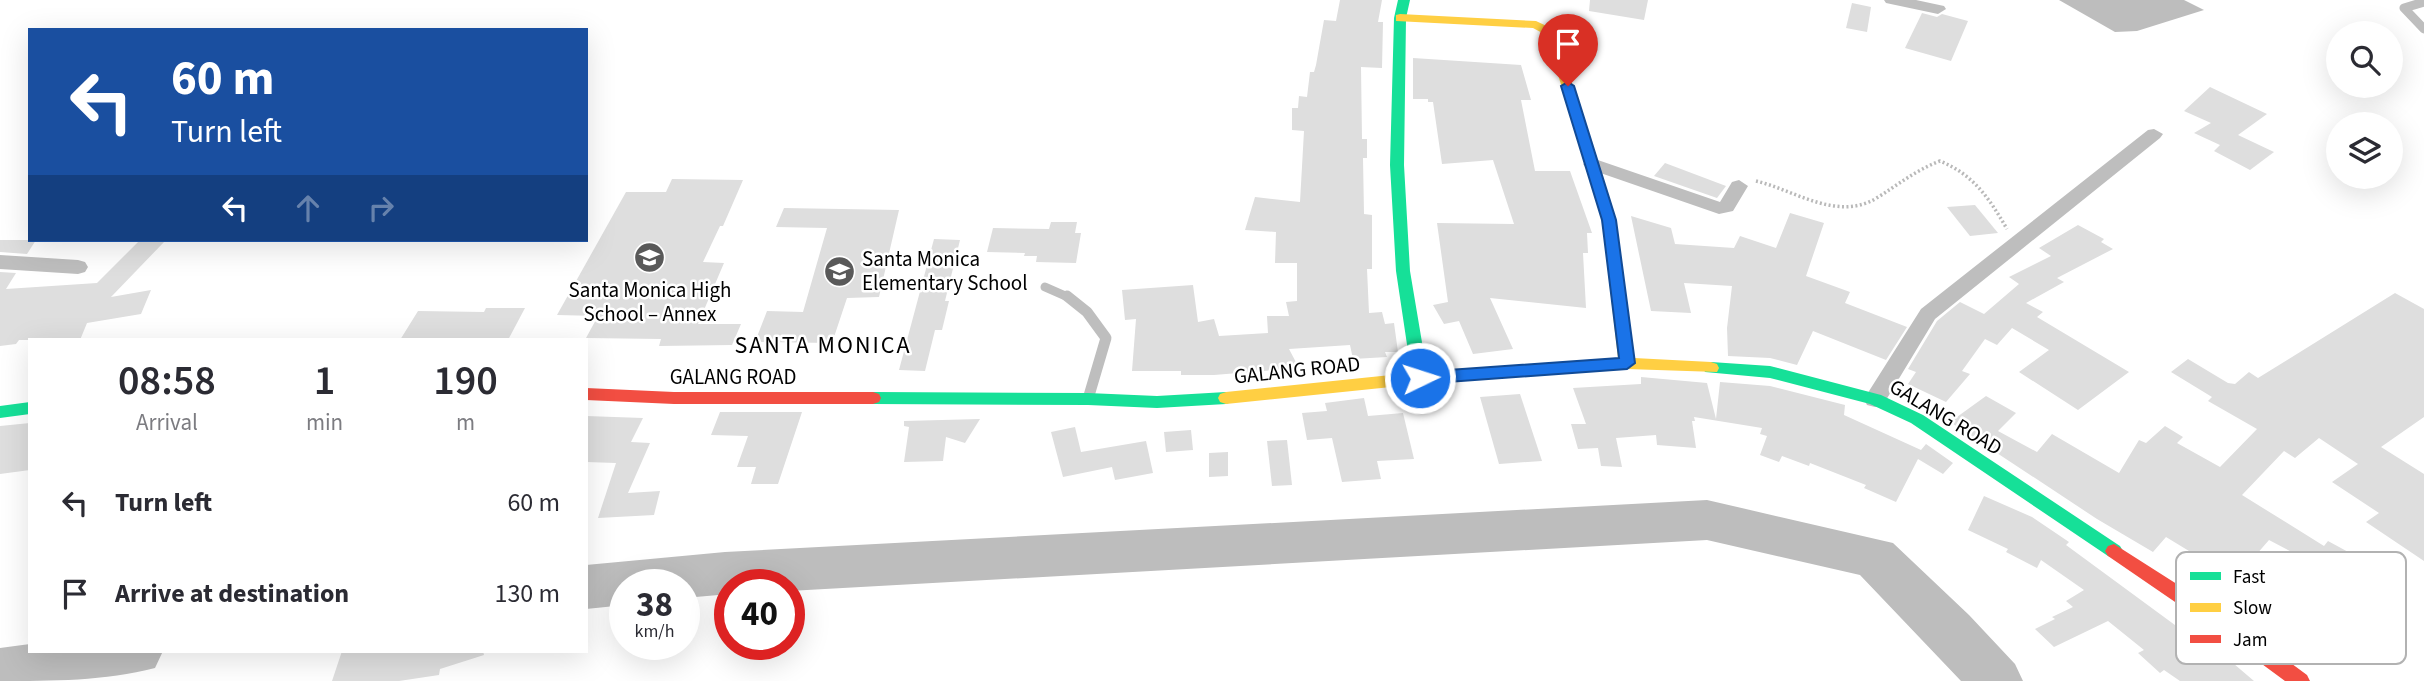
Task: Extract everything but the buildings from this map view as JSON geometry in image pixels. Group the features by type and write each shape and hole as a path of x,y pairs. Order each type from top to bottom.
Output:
{"street":[{"path":"1404,0 1400,18 1397,178 1403,271 1420,378"},
{"path":"1892,0 1938,9"},
{"path":"1400,18 1536,25 1552,33 1609,220 1627,363"},
{"path":"1875,399 1928,314 2154,134"},
{"path":"1592,164 1719,208 1726,207 1738,187"},
{"path":"0,262 78,267"},
{"name":"GALANG ROAD","path":"588,394 674,398 1087,398 1157,402 1273,395 1420,378 1627,363 1770,372 1875,399 1917,419 2176,592"},
{"path":"0,412 28,408"},
{"name":"GALANG ROAD","path":"2278,664 2301,681"}],"lane":[{"path":"2424,2 2404,8 2424,29"},
{"path":"1045,287 1069,294 1083,306 1106,338 1087,398"}],"path":[{"path":"1738,187 1747,179 1770,183 1811,200 1857,207 1885,194 1912,172 1940,161 1961,169 1980,187 2016,244"}],"shaded area":[{"path":"2059,0 2184,0 2204,10 2137,31 2115,32"}],"waterway":[{"path":"588,587 725,573 1707,520 1875,558 1950,631 1996,681"},
{"path":"0,672 123,653"}],"traffic: fast":[{"path":"1404,0 1400,18 1397,165 1403,271 1420,378"},
{"path":"1711,368 1770,372 1875,399 1917,419 2114,551"},
{"path":"873,398 1157,402 1226,398"},
{"path":"0,412 28,408"}],"traffic: slow":[{"path":"1400,18 1536,25 1551,33 1609,220 1627,363"},
{"path":"1226,398 1420,378 1627,363 1711,368"}],"traffic: jam":[{"path":"588,394 674,398 873,398"},
{"path":"2114,551 2176,593"},
{"path":"2277,664 2300,681"}],"place":[{"name":"Santa Monica High School – Annex","path":"650,258"},
{"name":"Santa Monica Elementary School","path":"839,271"}],"district":[{"name":"SANTA MONICA","path":"823,345"}],"route":[{"path":"1420,378 1627,363 1609,220 1568,86"}]}
